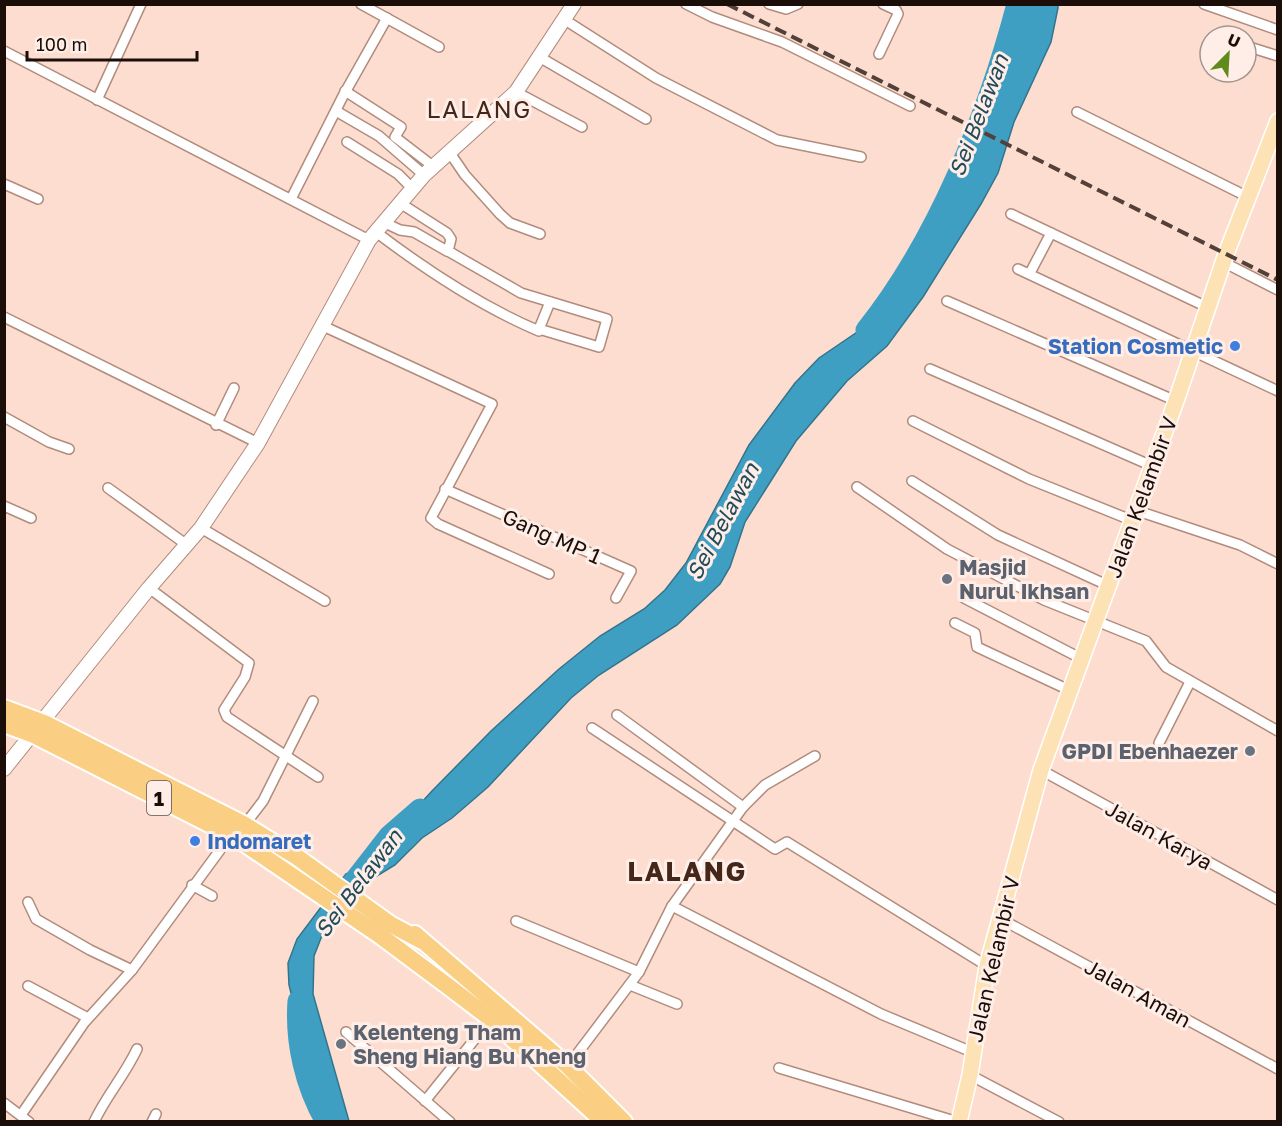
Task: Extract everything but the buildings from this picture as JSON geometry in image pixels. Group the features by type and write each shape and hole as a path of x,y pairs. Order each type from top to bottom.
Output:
{"highway":[{"name":"1","path":"4,708 39,729 316,876 389,926 603,1121"},
{"name":"1","path":"4,724 39,729"},
{"name":"1","path":"237,833 297,857 316,876"},
{"name":"1","path":"389,926 422,942 568,1066 624,1122"}],"main road":[{"name":"Jalan Kelambir V","path":"959,1122 970,1075 987,966 1041,770 1176,401 1223,262 1248,197 1273,144 1278,121"}],"street":[{"path":"97,100 141,4"},
{"path":"361,4 439,47"},
{"path":"4,770 39,729 149,588 201,528 258,443 376,231 399,202 429,171 516,92 541,58 574,4"},
{"path":"686,4 712,17 782,42 910,106"},
{"path":"770,4 786,9 798,4"},
{"path":"879,54 898,14 896,10 883,4"},
{"path":"1204,4 1278,30"},
{"path":"291,199 345,91 387,18"},
{"path":"565,20 656,78 777,140 861,157"},
{"path":"1258,49 1278,56"},
{"path":"4,51 291,199 376,231 490,308 539,331 539,329 599,347 607,319 521,293 414,232 376,231"},
{"path":"541,58 646,119"},
{"path":"345,91 401,127 392,141"},
{"path":"516,92 582,127"},
{"path":"336,111 392,141 429,171"},
{"path":"1077,112 1248,197"},
{"path":"347,142 398,174 412,188"},
{"path":"450,153 465,175 500,214 510,223 540,234"},
{"path":"4,184 38,199"},
{"path":"399,202 449,235 451,239 447,251"},
{"path":"1011,214 1209,308"},
{"path":"1030,273 1051,233"},
{"path":"1223,262 1278,290"},
{"path":"1018,269 1278,391"},
{"path":"539,329 550,302"},
{"path":"947,302 1176,401"},
{"path":"4,317 216,425 258,443"},
{"path":"323,326 492,404 433,513 434,522 549,573"},
{"path":"930,369 1152,466"},
{"path":"216,425 234,388"},
{"path":"4,417 49,442 69,449"},
{"path":"914,421 1029,479 1133,515 1240,545 1277,564"},
{"path":"912,481 998,535 1109,586"},
{"path":"857,487 947,549 1044,600 1146,641 1163,664 1190,682 1278,731"},
{"path":"108,488 187,544"},
{"name":"Gang MP 1","path":"445,489 631,571 616,598"},
{"path":"4,506 31,518"},
{"path":"201,528 325,601"},
{"path":"149,588 249,663 245,677 224,713 227,717 318,777"},
{"path":"964,598 1082,659"},
{"path":"955,623 975,633 977,647 1071,691"},
{"path":"1159,743 1190,682"},
{"path":"4,1102 25,1118 88,1018 132,970 192,885 263,801 313,702"},
{"path":"617,714 743,807"},
{"path":"592,728 776,850 787,842 987,966"},
{"path":"568,1066 598,1029 607,1011 639,972 672,906 743,807 765,785 815,756"},
{"name":"Jalan Karya","path":"1041,770 1278,900"},
{"path":"192,885 212,896"},
{"path":"28,902 36,918 90,950 132,970"},
{"path":"672,906 881,1014 972,1052"},
{"name":"Jalan Aman","path":"999,918 1278,1069"},
{"path":"516,921 639,972"},
{"path":"630,985 676,1004"},
{"path":"28,986 88,1018"},
{"path":"425,1101 491,1019"},
{"path":"346,1032 450,1122"},
{"path":"94,1122 110,1092 128,1070 137,1049"},
{"path":"779,1068 959,1122"},
{"path":"970,1075 1059,1122"}],"water":[{"name":"Sei Belawan","path":"1014,5 1058,5 1058,8 1051,42 1014,122 998,173 923,297 887,346 847,381 796,441 745,522 730,567 720,584 677,625 599,675 571,698 488,787 452,818 422,838 395,865 362,885 323,933 314,956 313,994 349,1121 323,1122 289,985 288,963 297,939 346,874 370,865 395,831 491,731 559,669 600,636 644,609 665,590 686,563 749,445 795,383 819,358 866,326 900,288 966,158 995,83 1010,32"}],"waterway":[{"name":"Sei Belawan","path":"866,330 892,295 915,257 957,175 991,89 1017,4"},
{"name":"Sei Belawan","path":"347,890 389,836 420,809"},
{"name":"Sei Belawan","path":"298,1001 298,1032 303,1063 312,1094 326,1122"}],"railway":[{"path":"727,4 1278,280"}],"place":[{"name":"Station Cosmetic","path":"1235,346"},
{"name":"Masjid Nurul Ikhsan","path":"947,579"},
{"name":"GPDI Ebenhaezer","path":"1250,751"},
{"name":"Indomaret","path":"195,841"},
{"name":"Kelenteng Tham Sheng Hiang Bu Kheng","path":"341,1044"}],"district":[{"name":"LALANG","path":"479,108"},
{"name":"LALANG","path":"687,871"}]}
